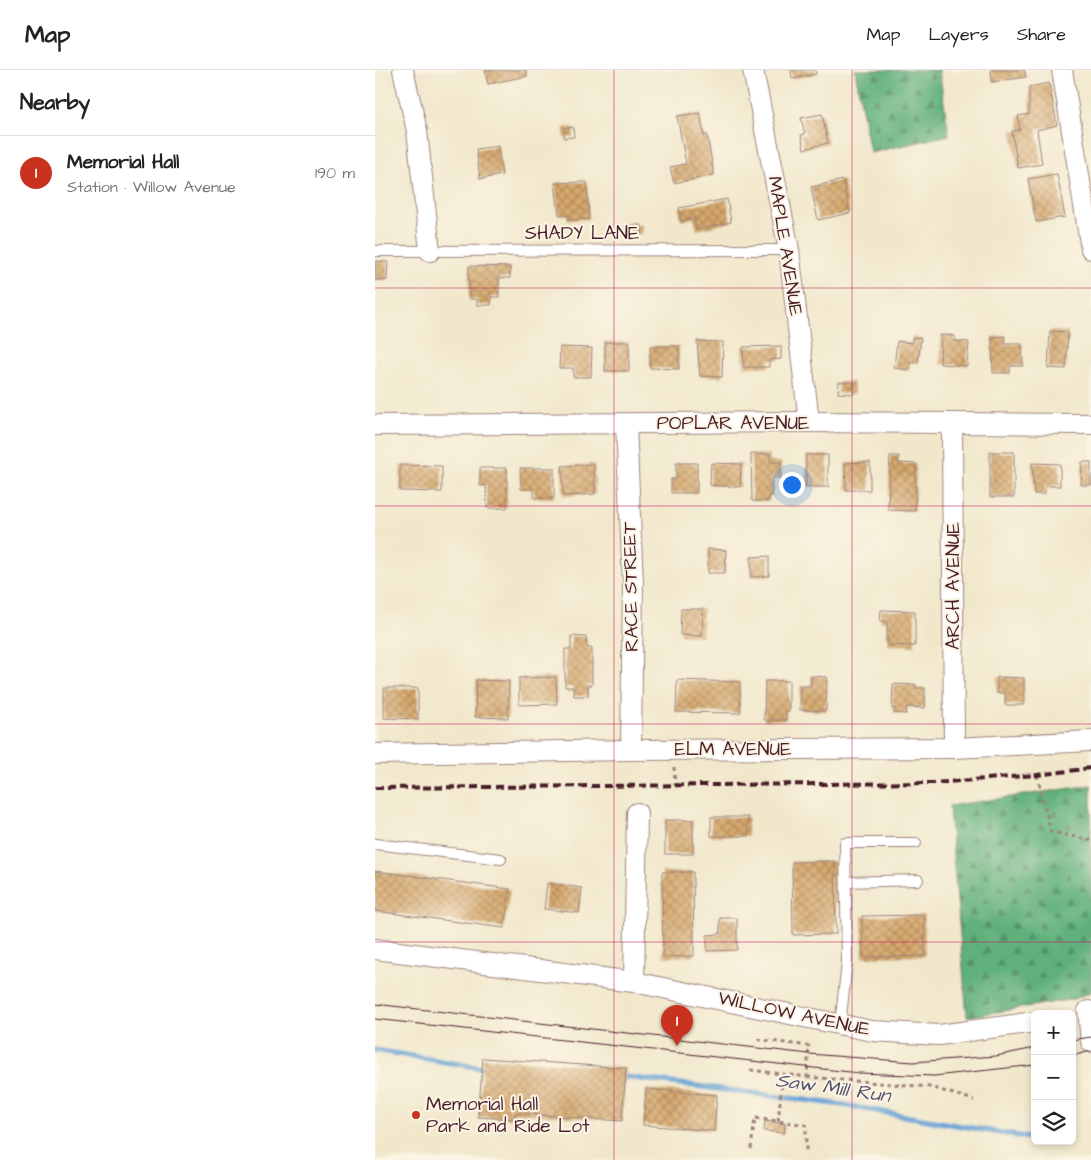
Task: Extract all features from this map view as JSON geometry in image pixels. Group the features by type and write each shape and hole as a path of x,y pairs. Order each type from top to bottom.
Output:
{"street":[{"path":"403,70 417,131 430,251"},
{"name":"MAPLE AVENUE","path":"753,70 789,250 809,422"},
{"path":"1062,70 1091,249"},
{"name":"POPLAR AVENUE","path":"375,425 809,422 1091,424"},
{"name":"RACE STREET","path":"626,424 633,583 631,750"},
{"name":"ARCH AVENUE","path":"952,424 954,748"},
{"name":"ELM AVENUE","path":"375,754 954,748 1091,740"},
{"path":"634,982 637,813"},
{"name":"WILLOW AVENUE","path":"375,949 634,982 872,1031 939,1036 1031,1023"},
{"path":"1084,1012 1091,1042"}],"lane":[{"name":"SHADY LANE","path":"375,251 789,250"},
{"path":"840,1025 847,963 845,843 916,843"},
{"path":"375,844 501,859"},
{"path":"846,882 918,880"}],"path":[{"path":"1037,775 1051,832 1091,840"},
{"path":"754,1039 809,1046 807,1077"},
{"path":"750,1070 807,1077 930,1087 974,1100"},
{"path":"778,1121 783,1074"},
{"path":"751,1149 755,1118 806,1124 807,1154"}],"green space":[{"path":"855,70 939,70 949,135 870,153"},
{"path":"1091,785 1091,992 1074,999 967,1017 949,806"}],"building":[{"path":"485,70 526,70 527,76 488,84"},
{"path":"791,70 815,70 816,74 792,79"},
{"path":"991,70 1024,70 1026,77 992,82"},
{"path":"1049,83 1057,125 1037,130 1042,164 1018,168 1012,131 1020,130 1018,116 1029,114 1029,87"},
{"path":"700,113 704,136 707,135 714,175 674,183 670,167 686,164 677,116"},
{"path":"822,114 828,143 804,149 801,135 805,134 801,118"},
{"path":"573,127 574,137 564,138 564,128"},
{"path":"498,146 502,175 480,179 476,149"},
{"path":"1057,174 1065,217 1036,222 1028,179"},
{"path":"843,180 850,213 818,220 811,187"},
{"path":"587,182 589,219 568,220 568,215 559,215 555,183"},
{"path":"727,199 731,222 697,230 694,218 681,221 679,208"},
{"path":"629,225 642,225 642,234 629,234"},
{"path":"375,261 388,262 387,280 375,280"},
{"path":"469,266 510,267 510,278 499,278 499,297 491,297 491,305 477,305 477,299 469,299"},
{"path":"1050,331 1068,332 1066,369 1048,368"},
{"path":"941,335 955,336 954,341 969,342 967,366 940,364"},
{"path":"1005,336 1005,344 1022,344 1023,366 1010,366 1010,373 993,373 992,337"},
{"path":"912,337 921,338 918,363 910,362 909,370 894,368 897,341 912,343"},
{"path":"697,341 723,342 722,377 700,376"},
{"path":"605,342 629,342 629,371 605,371"},
{"path":"650,346 679,346 679,369 650,368"},
{"path":"781,346 781,359 769,360 769,367 744,367 743,347"},
{"path":"560,347 592,348 591,377 573,377 573,368 559,368"},
{"path":"839,382 854,382 854,394 838,393"},
{"path":"990,452 1014,452 1014,497 990,497"},
{"path":"751,454 770,454 770,462 781,462 781,478 772,478 772,496 769,496 769,501 752,501"},
{"path":"806,455 828,455 828,487 806,487"},
{"path":"890,456 899,456 898,463 916,464 915,511 888,510"},
{"path":"870,462 870,490 846,490 845,463"},
{"path":"1082,462 1091,462 1091,485 1081,485"},
{"path":"676,463 697,463 697,493 671,493 671,479 676,479"},
{"path":"711,463 741,464 740,487 710,485"},
{"path":"1032,463 1060,464 1060,486 1045,486 1045,494 1034,494"},
{"path":"594,464 595,494 563,496 562,466"},
{"path":"400,465 442,466 442,492 400,491"},
{"path":"480,468 507,468 507,508 487,508 486,485 480,486"},
{"path":"520,468 554,468 554,498 534,498 534,489 521,489"},
{"path":"708,549 726,550 725,573 708,573"},
{"path":"769,556 769,576 751,577 751,557"},
{"path":"681,609 703,609 702,636 680,635"},
{"path":"881,610 915,611 915,646 887,645 887,621 880,621"},
{"path":"571,636 586,637 587,648 592,648 592,685 588,685 588,696 574,696 573,687 565,687 565,649 571,649"},
{"path":"811,676 827,677 826,711 800,710 800,686 811,686"},
{"path":"556,677 557,704 519,705 519,678"},
{"path":"997,677 1024,678 1024,705 1005,705 1005,693 997,693"},
{"path":"476,680 509,681 508,718 475,717"},
{"path":"677,680 740,682 740,713 676,712"},
{"path":"765,681 789,681 789,711 786,711 786,720 764,720"},
{"path":"893,684 916,685 916,688 925,688 925,708 907,707 906,714 894,713 895,708 892,708"},
{"path":"384,688 418,688 418,719 384,718"},
{"path":"711,817 748,817 748,836 711,836"},
{"path":"665,820 693,820 693,854 665,854"},
{"path":"835,861 836,934 793,935 792,862"},
{"path":"375,871 510,889 504,928 375,911"},
{"path":"662,872 693,872 694,956 663,957"},
{"path":"547,883 582,888 579,913 544,909"},
{"path":"924,915 925,956 863,957 862,916"},
{"path":"720,918 737,918 737,950 707,951 707,935 720,934"},
{"path":"483,1058 626,1068 622,1121 515,1113 515,1119 478,1117"},
{"path":"646,1089 717,1095 714,1131 643,1125"},
{"path":"765,1121 785,1124 784,1133 764,1131"}],"waterway":[{"name":"Saw Mill Run","path":"375,1050 482,1068"},
{"name":"Saw Mill Run","path":"626,1077 843,1105 1031,1138"}],"tram line":[{"path":"375,1004 809,1054 913,1062 996,1056 1031,1049"},
{"path":"375,1019 859,1073 934,1076 1031,1065"},
{"path":"1076,1039 1091,1037"},
{"path":"1076,1055 1091,1051"}],"railway":[{"path":"375,788 934,783 1037,775 1091,768"}],"place":[{"name":"Memorial Hall","path":"677,1046"},
{"name":"Memorial Hall Park and Ride Lot","path":"416,1115"}]}
